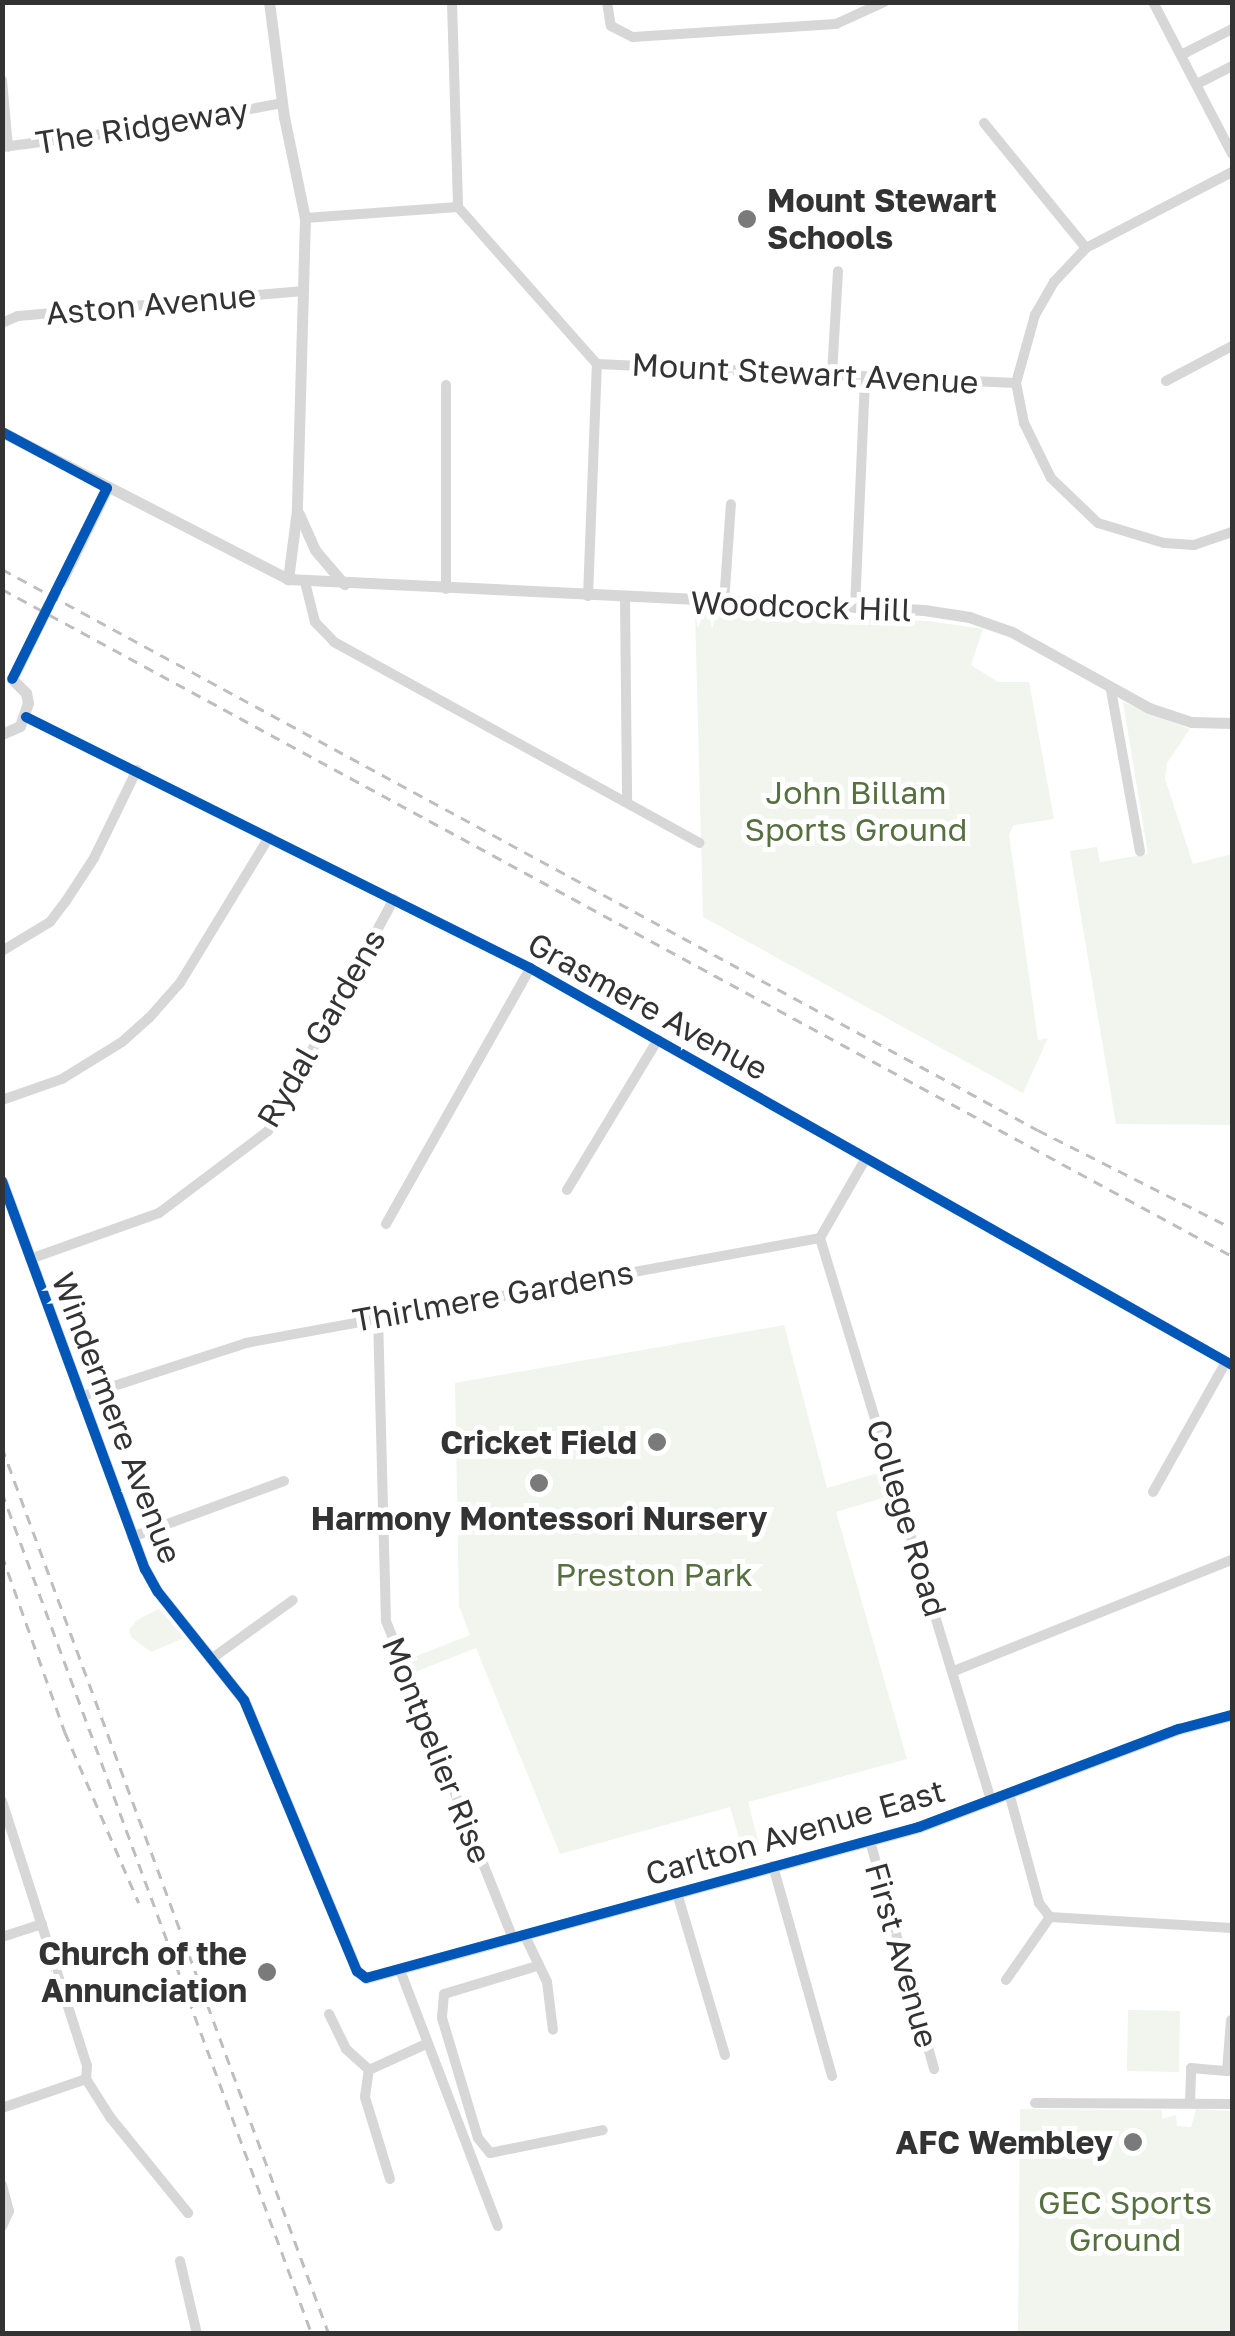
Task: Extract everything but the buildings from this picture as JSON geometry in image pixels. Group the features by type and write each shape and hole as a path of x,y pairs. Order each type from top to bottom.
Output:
{"street":[{"path":"269,2 282,103 304,218 297,510 288,579"},
{"path":"304,218 458,207 452,2"},
{"path":"607,2 612,26 633,37 836,24 884,2"},
{"path":"1153,2 1232,154"},
{"path":"1181,55 1232,29"},
{"path":"1197,84 1232,66"},
{"path":"2,80 5,147"},
{"name":"The Ridgeway","path":"5,147 150,128 282,103"},
{"path":"984,123 1086,248"},
{"path":"1232,172 1086,248 1054,282 1035,315 1016,383 1024,423 1052,478 1066,497 1098,523 1164,543 1194,544 1232,532"},
{"name":"Mount Stewart Avenue","path":"458,207 598,364 1016,383"},
{"path":"832,375 838,271"},
{"name":"Aston Avenue","path":"2,323 18,316 302,291"},
{"path":"1166,381 1232,346"},
{"path":"588,596 598,364"},
{"path":"855,608 865,377"},
{"path":"446,384 446,590"},
{"name":"Woodcock Hill","path":"2,432 288,579 970,617 1012,632 1112,690 1190,722 1232,723"},
{"path":"63,578 107,488"},
{"path":"724,603 731,504"},
{"path":"297,510 315,550 344,584"},
{"path":"305,582 315,622 334,642 699,843"},
{"path":"624,599 627,801"},
{"path":"2,734 12,732 26,717 26,693 7,678 44,614"},
{"path":"1112,690 1140,851"},
{"name":"Grasmere Avenue","path":"26,717 530,968 1229,1364"},
{"path":"2,951 50,922 66,902 94,858 137,770"},
{"path":"2,1100 62,1079 122,1042 149,1018 180,984 269,837"},
{"name":"Rydal Gardens","path":"30,1259 159,1213 268,1131 394,899"},
{"path":"386,1224 530,968"},
{"path":"568,1190 658,1039"},
{"path":"820,1238 866,1158"},
{"name":"Windermere Avenue","path":"2,1182 132,1537 158,1592 214,1657 256,1724 352,1961 366,1978"},
{"name":"Thirlmere Gardens","path":"80,1397 246,1343 820,1238"},
{"name":"College Road","path":"820,1238 991,1800"},
{"name":"Montpelier Rise","path":"378,1316 386,1621 519,1937 547,1982 554,2030"},
{"path":"1154,1492 1229,1364"},
{"path":"132,1537 284,1481"},
{"path":"954,1671 1232,1560"},
{"path":"214,1657 292,1600"},
{"name":"Carlton Avenue East","path":"366,1978 870,1840 991,1800 1179,1729 1232,1715"},
{"path":"1008,1792 1040,1903 1050,1917"},
{"path":"2,1801 88,2066 86,2079 110,2116 188,2214"},
{"name":"First Avenue","path":"870,1840 934,2069"},
{"path":"773,1866 832,2076"},
{"path":"677,1893 725,2055"},
{"path":"1050,1917 1232,1928"},
{"path":"1006,1980 1050,1917"},
{"path":"2,1937 42,1924"},
{"path":"537,1966 444,1994 442,2018 478,2138 490,2154 603,2130"},
{"path":"400,1970 498,2226"},
{"path":"328,2014 346,2050 369,2070"},
{"path":"1190,2104 1191,2068 1228,2071 1231,2020"},
{"path":"369,2070 426,2044"},
{"path":"369,2070 365,2097 390,2179"},
{"path":"2,2108 86,2079"},
{"path":"1034,2103 1232,2104"},
{"path":"2,2185 10,2212 2,2227"},
{"path":"180,2261 197,2334"}],"green space":[{"name":"John Billam Sports Ground","path":"695,612 928,621 983,629 971,665 998,682 1029,682 1054,819 1014,825 1009,834 1038,1040 1048,1038 1023,1093 703,917"},
{"path":"1123,702 1190,729 1167,763 1165,779 1193,864 1232,854 1232,1125 1116,1124 1070,851 1097,847 1100,862 1148,854"},
{"name":"Preston Park","path":"784,1325 827,1488 885,1471 892,1495 836,1512 907,1759 748,1802 763,1860 747,1864 730,1807 560,1854 476,1648 415,1672 409,1659 470,1635 459,1606 455,1383"},
{"path":"159,1609 184,1638 151,1652 131,1637 129,1630 137,1620"},
{"path":"1128,2010 1180,2011 1179,2072 1127,2071"},
{"name":"GEC Sports Ground","path":"1020,2109 1162,2110 1162,2119 1176,2115 1177,2126 1191,2127 1196,2109 1232,2111 1232,2333 1018,2334"}],"tunnel":[{"path":"44,614 63,578"}],"railway":[{"path":"2,569 1038,1130 1232,1228"},
{"path":"2,589 1232,1256"},
{"path":"2,1447 329,2334"},
{"path":"2,1492 312,2334"},
{"path":"2,1555 65,1732 139,1903"}],"cycle path":[{"path":"2,432 107,488 12,679"},
{"path":"26,717 530,968 1232,1365"},
{"path":"2,1181 145,1569 158,1592 244,1700 357,1971 366,1978 919,1827 1179,1729 1232,1715"}],"place":[{"name":"Mount Stewart Schools","path":"747,219"},
{"name":"Cricket Field","path":"657,1442"},
{"name":"Harmony Montessori Nursery","path":"539,1483"},
{"name":"Church of the Annunciation","path":"267,1972"},
{"name":"AFC Wembley","path":"1133,2142"}]}
